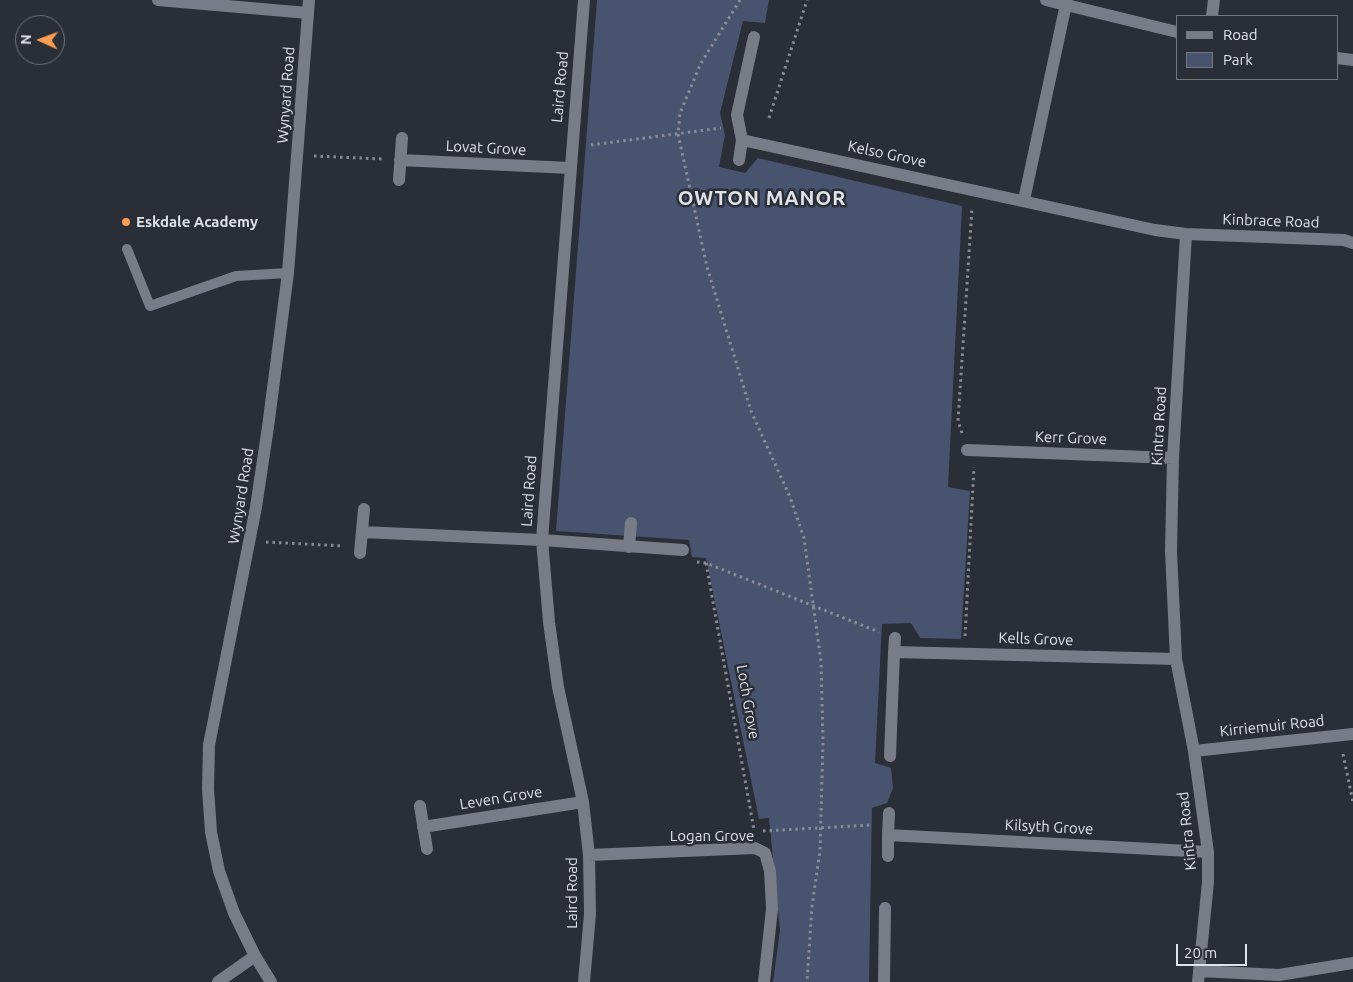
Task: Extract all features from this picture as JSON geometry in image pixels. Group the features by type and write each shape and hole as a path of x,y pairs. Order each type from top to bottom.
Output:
{"street":[{"path":"158,0 309,6"},
{"name":"Laird Road","path":"584,0 542,540 549,622 558,687 583,802 589,855 590,914 584,982"},
{"path":"1046,0 1176,32"},
{"path":"1212,15 1214,0"},
{"path":"1066,4 1024,200 1155,230 1186,234"},
{"name":"Wynyard Road","path":"271,982 255,956 234,913 219,871 211,832 208,789 209,745 250,541 267,436 288,273 309,6"},
{"path":"739,160 742,140 737,115 754,37"},
{"path":"1338,58 1353,60"},
{"path":"399,180 402,138"},
{"name":"Kelso Grove","path":"742,140 1024,200"},
{"name":"Lovat Grove","path":"400,160 570,168"},
{"name":"Kinbrace Road","path":"1186,234 1344,240 1353,243"},
{"name":"Kintra Road","path":"1186,234 1173,458 1171,551 1176,660 1194,751 1208,852 1208,882 1199,976"},
{"name":"Kerr Grove","path":"971,450 1173,458"},
{"path":"360,550 364,509"},
{"path":"629,547 631,523"},
{"path":"362,532 542,540 684,550"},
{"path":"890,756 895,638"},
{"name":"Kells Grove","path":"894,652 1176,660"},
{"name":"Kirriemuir Road","path":"1194,751 1353,734"},
{"name":"Leven Grove","path":"423,827 583,802"},
{"path":"420,806 427,849"},
{"path":"888,856 889,824"},
{"name":"Kilsyth Grove","path":"889,824 1208,852"},
{"name":"Logan Grove","path":"589,855 755,848 765,853 770,871 772,909 764,982"},
{"path":"884,982 885,908"},
{"path":"218,982 255,956"},
{"path":"1199,976 1279,975 1353,963"}],"lane":[{"path":"127,249 150,306 236,276 288,273"}],"path":[{"path":"740,0 701,63 680,113 678,134 707,267 751,411 790,497 804,538 821,661 823,742 820,851 812,906 808,982"},
{"path":"769,118 807,0"},
{"path":"572,147 739,125"},
{"path":"298,155 400,160"},
{"path":"964,654 971,450 958,421 973,189"},
{"path":"250,541 360,550"},
{"name":"Loch Grove","path":"814,607 706,563 755,832 820,828"},
{"path":"814,607 895,638"},
{"path":"1340,735 1353,802"},
{"path":"820,828 889,824"}],"green space":[{"path":"597,0 769,0 765,23 743,21 720,113 725,135 719,167 745,173 758,158 962,206 948,487 970,491 961,639 920,638 911,623 882,624 875,763 891,768 893,788 887,803 872,808 869,982 773,982 780,930 769,818 759,819 706,558 692,557 689,540 556,531"}],"place":[{"name":"Eskdale Academy","path":"126,222"}],"district":[{"name":"OWTON MANOR","path":"762,198"}]}
